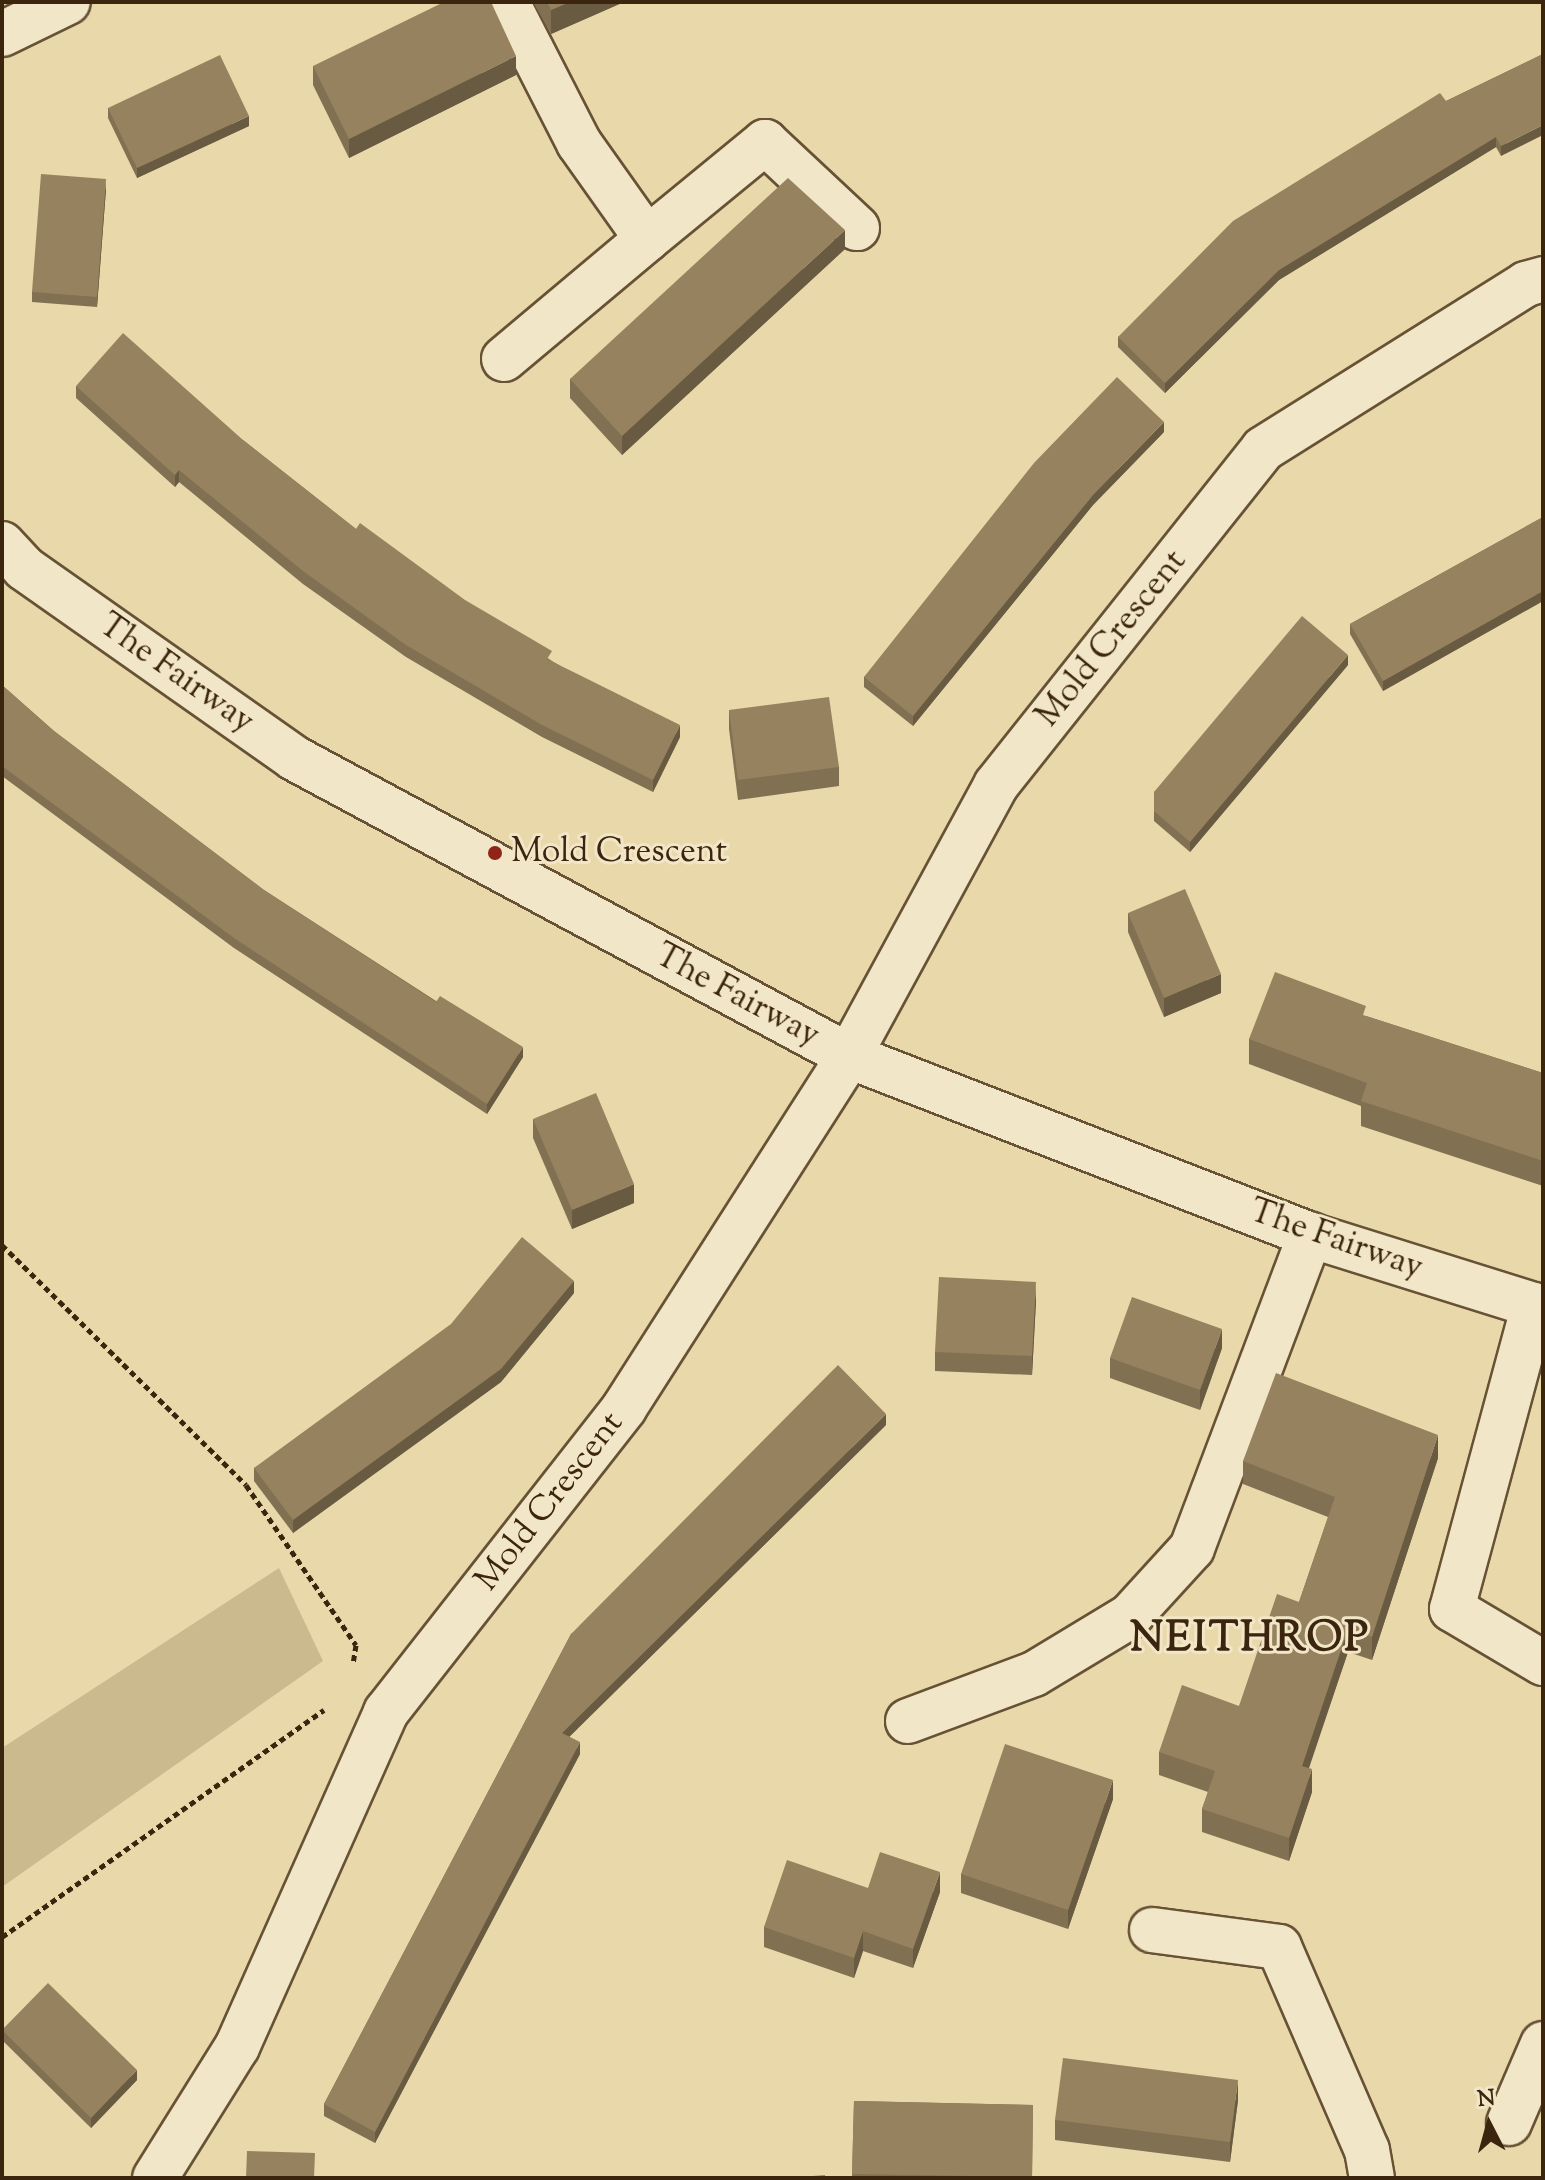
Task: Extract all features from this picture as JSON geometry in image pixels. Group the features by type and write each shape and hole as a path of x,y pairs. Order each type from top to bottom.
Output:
{"street":[{"path":"2,34 68,2"},
{"path":"507,2 579,143 647,239"},
{"path":"504,359 765,142 857,228"},
{"name":"Mold Crescent","path":"155,2178 237,2047 368,1702 624,1408 849,1056 996,785 1263,449 1526,284 1543,279"},
{"name":"The Fairway","path":"2,544 24,568 294,758 849,1056 1310,1235 1539,1306"},
{"path":"908,1721 1034,1674 1130,1616 1192,1548 1310,1235"},
{"path":"1539,1306 1452,1609 1543,1663"},
{"path":"1152,1930 1279,1947 1367,2150 1372,2178"},
{"path":"1509,2123 1543,2044"}],"path":[{"path":"2,1245 246,1485 356,1645 368,1702 2,1937"}],"shaded area":[{"path":"279,1568 323,1661 2,1887 2,1748"}],"building":[{"path":"444,2 491,2 516,56 349,139 313,66"},
{"path":"547,2 570,2 551,10"},
{"path":"1543,54 1543,125 1501,146 1496,137 1279,270 1165,383 1118,337 1233,221 1440,93 1446,101"},
{"path":"220,55 249,116 137,168 108,108"},
{"path":"41,174 106,179 97,297 32,292"},
{"path":"788,178 845,230 622,436 570,379"},
{"path":"123,333 243,440 356,529 360,523 465,600 552,651 547,659 680,725 653,780 542,725 406,645 303,571 179,470 175,475 76,386"},
{"path":"1117,377 1164,422 1093,495 913,716 864,677 1034,463"},
{"path":"1543,517 1543,591 1383,681 1350,624"},
{"path":"1302,616 1348,655 1190,842 1154,811 1154,792"},
{"path":"2,685 54,731 264,890 436,1002 440,996 523,1047 487,1104 234,938 2,766"},
{"path":"829,697 839,767 738,780 729,710"},
{"path":"1185,889 1221,974 1164,998 1128,913"},
{"path":"1275,972 1366,1006 1363,1015 1543,1073 1543,1161 1361,1101 1367,1083 1249,1039"},
{"path":"596,1093 634,1184 572,1210 533,1119"},
{"path":"522,1237 574,1281 501,1369 293,1520 254,1468 451,1324"},
{"path":"939,1277 1036,1282 1032,1356 935,1352"},
{"path":"1132,1297 1222,1329 1200,1390 1110,1358"},
{"path":"838,1365 886,1414 562,1733 580,1742 375,2132 324,2104 571,1634"},
{"path":"1276,1373 1438,1435 1372,1637 1348,1629 1302,1766 1312,1769 1289,1838 1202,1809 1215,1771 1159,1752 1182,1685 1239,1706 1277,1594 1299,1602 1335,1497 1243,1461"},
{"path":"1005,1744 1113,1780 1068,1910 961,1874"},
{"path":"880,1852 940,1872 913,1949 863,1931 854,1958 764,1927 787,1860 868,1888"},
{"path":"48,1983 137,2070 91,2118 2,2030"},
{"path":"1063,2058 1238,2080 1230,2142 1055,2120"},
{"path":"854,2101 1033,2105 1032,2177 852,2174"},
{"path":"247,2151 315,2153 314,2178 246,2178"},
{"path":"825,2175 825,2178 787,2178"}],"place":[{"name":"Mold Crescent","path":"495,853"}],"district":[{"name":"NEITHROP","path":"1250,1640"}]}
